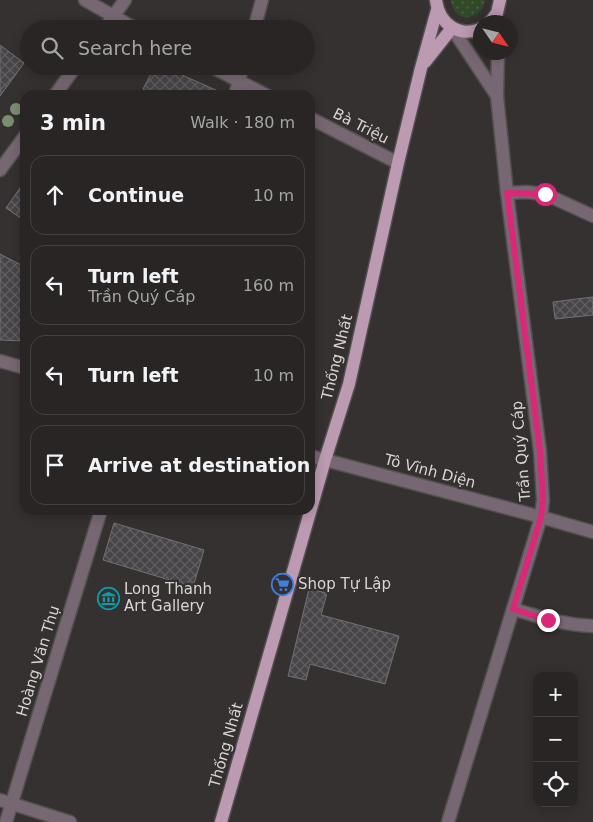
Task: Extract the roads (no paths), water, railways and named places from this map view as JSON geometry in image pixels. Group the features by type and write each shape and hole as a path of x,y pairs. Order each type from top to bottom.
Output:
{"main road":[{"path":"495,15 500,0"},
{"name":"Thống Nhất","path":"421,68 452,28 441,18 437,5"},
{"name":"Thống Nhất","path":"315,495 349,384 398,163 437,5"},
{"path":"452,28 461,32 473,31"},
{"name":"Thống Nhất","path":"221,822 309,515"}],"street":[{"path":"85,0 119,20"},
{"path":"110,20 124,0"},
{"path":"256,20 262,0"},
{"path":"499,15 500,0"},
{"name":"Trần Quý Cáp","path":"452,28 497,96"},
{"name":"Trần Quý Cáp","path":"448,822 541,517 540,451 507,193 497,96 498,60"},
{"path":"59,90 69,75"},
{"path":"227,75 256,90"},
{"path":"236,90 241,75"},
{"name":"Bà Triệu","path":"315,121 398,163"},
{"path":"0,170 20,143"},
{"path":"507,193 545,194 593,216"},
{"path":"0,361 20,367"},
{"name":"Tô Vĩnh Diện","path":"315,457 593,532"},
{"name":"Hoàng Văn Thụ","path":"6,822 6,802 99,515"},
{"path":"513,609 548,620 577,626 593,626"},
{"path":"6,802 70,822"}],"place":[{"name":"Shop Tự Lập","path":"282,584"},
{"name":"Long Thanh Art Gallery","path":"108,598"}]}
